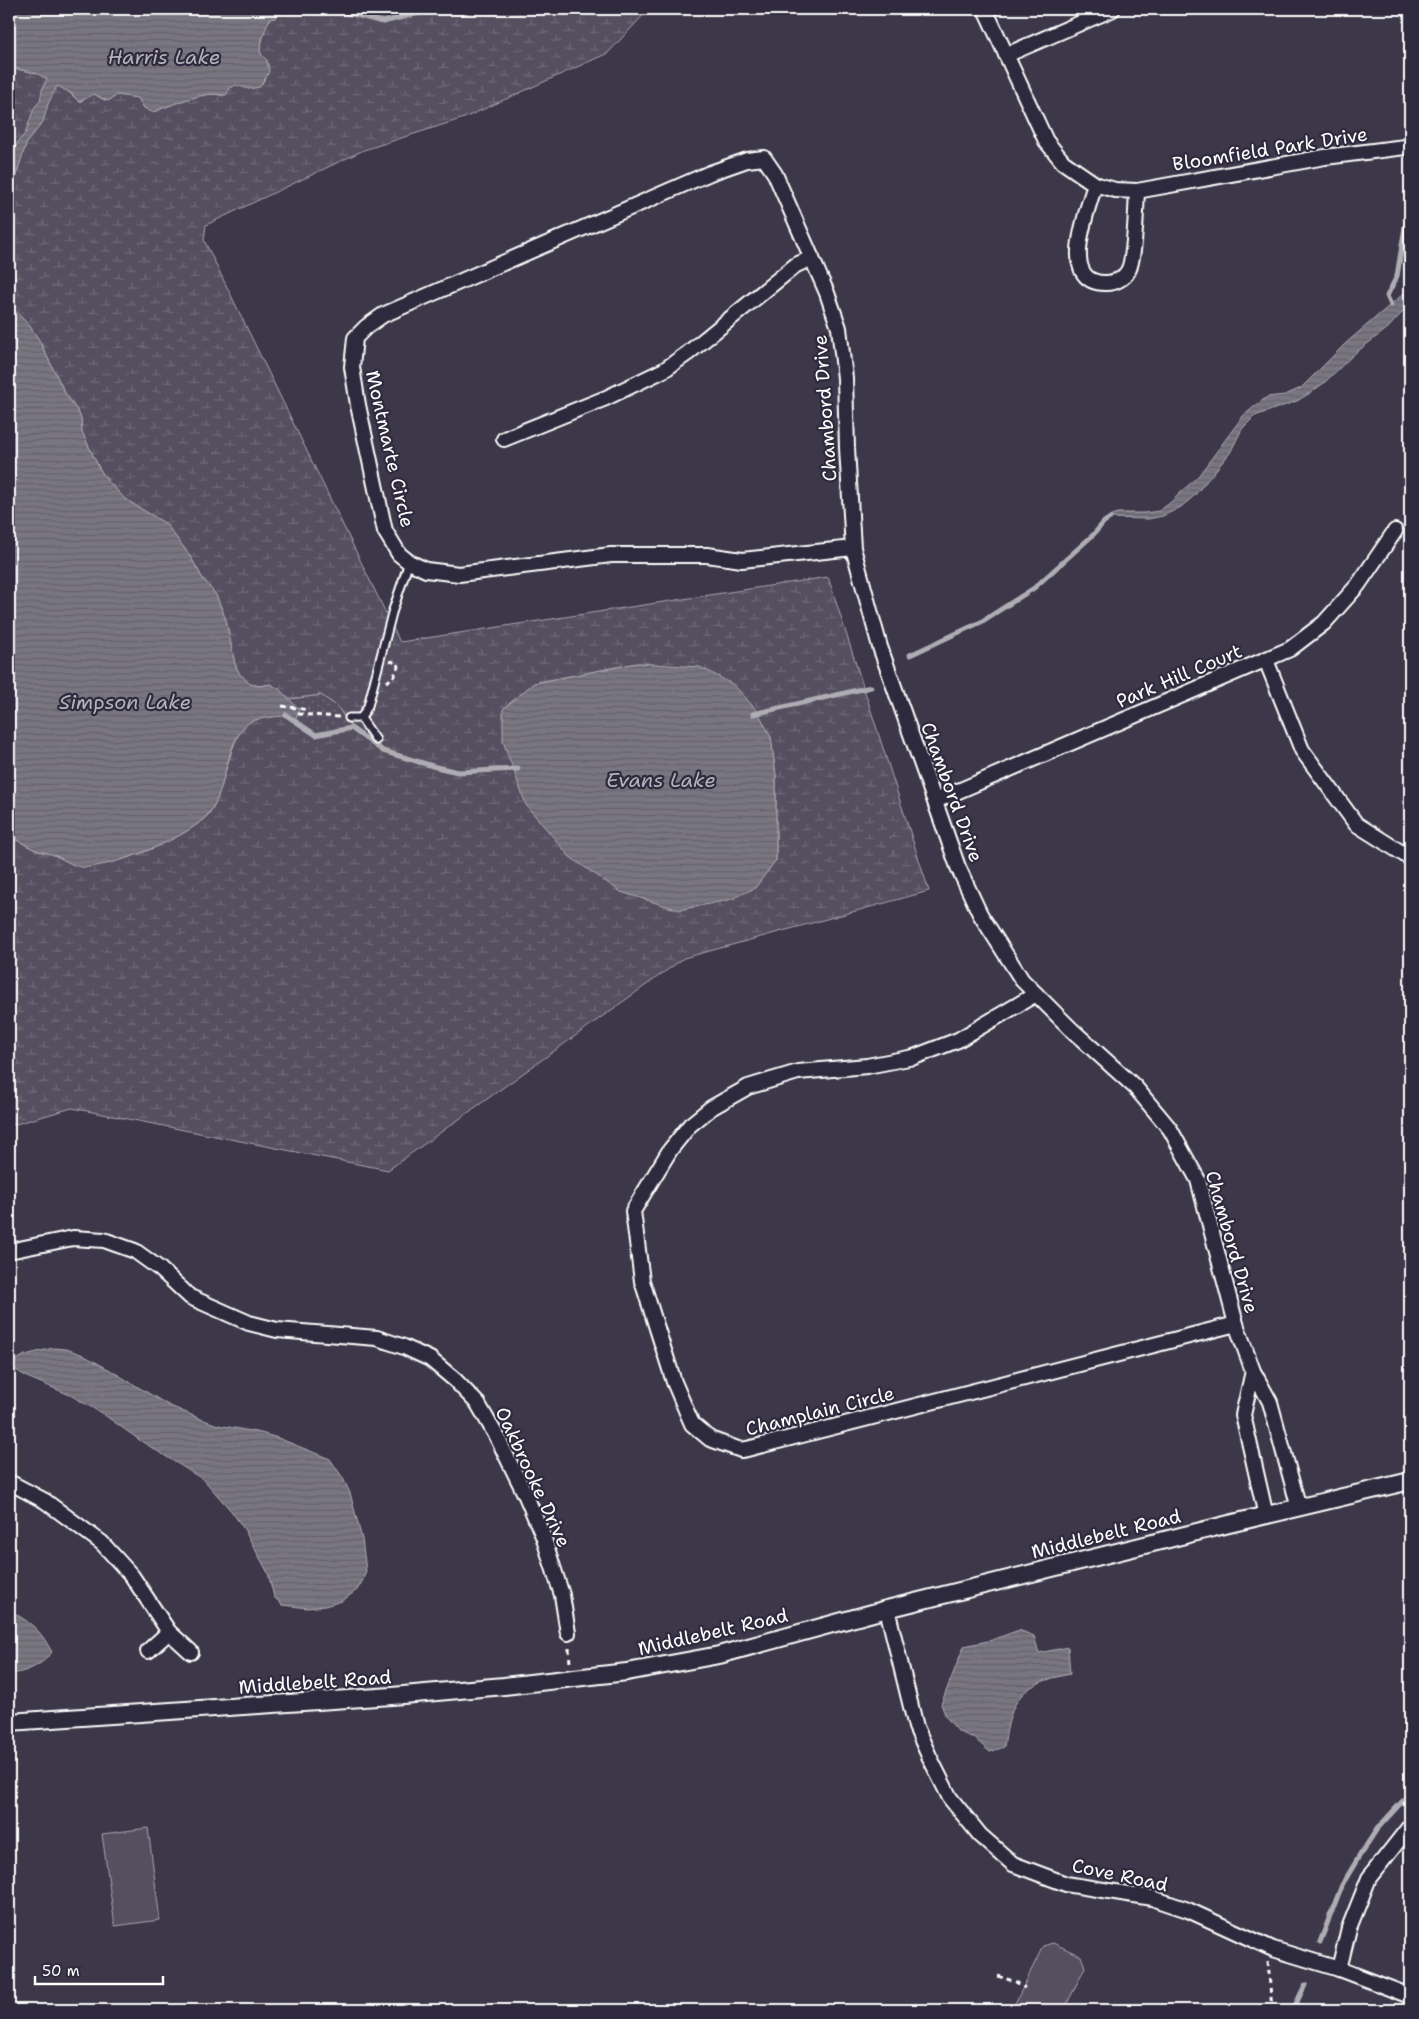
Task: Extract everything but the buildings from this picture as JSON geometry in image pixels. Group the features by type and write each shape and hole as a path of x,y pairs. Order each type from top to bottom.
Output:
{"street":[{"name":"Bloomfield Park Drive","path":"985,9 1046,141 1063,162 1095,184 1115,190 1137,191 1325,157 1405,147 1410,148"},
{"path":"1006,55 1112,9"},
{"name":"Chambord Drive","path":"764,158 774,174 812,258 839,328 845,378 853,548 880,647 958,867 980,914 1022,980 1072,1030 1135,1086 1170,1129 1198,1180 1236,1324 1253,1371 1270,1402 1299,1508"},
{"name":"Montmarte Circle","path":"764,158 747,160 710,173 383,316 366,327 355,338 352,367 358,405 385,531 398,554 409,562 426,570 459,574 611,554 707,555 742,560 853,548"},
{"path":"1095,184 1079,244 1079,263 1082,274 1092,281 1106,283 1119,281 1128,272 1132,257 1137,191"},
{"path":"504,439 606,398 664,370 688,353 796,265 812,258"},
{"name":"Park Hill Court","path":"935,801 1290,649 1324,623 1358,585 1395,531"},
{"path":"1266,660 1302,750 1307,757 1356,824 1410,858"},
{"name":"Champlain Circle","path":"1036,994 958,1040 914,1057 867,1066 798,1072 748,1087 712,1108 690,1125 675,1144 633,1211 642,1281 674,1382 692,1424 710,1439 741,1450 747,1449 1236,1324"},
{"name":"Oakbrooke Drive","path":"9,1251 72,1238 104,1240 135,1251 160,1269 190,1296 249,1323 277,1330 377,1338 404,1346 430,1359 455,1380 478,1404 501,1446 526,1496 543,1536 562,1595 568,1633"},
{"path":"1253,1371 1242,1415 1266,1516"},
{"name":"Middlebelt Road","path":"9,1722 392,1696 572,1680 627,1672 719,1655 887,1609 1410,1481"},
{"path":"9,1482 46,1502 102,1543 132,1576 169,1632 191,1652"},
{"name":"Cove Road","path":"887,1609 916,1727 950,1798 980,1835 1013,1864 1066,1884 1152,1898 1188,1910 1273,1949 1339,1969 1410,1996"},
{"path":"148,1651 169,1632"},
{"path":"1339,1969 1349,1928 1369,1878 1410,1826"}],"lane":[{"path":"361,718 368,706 392,613 409,562"},
{"path":"349,718 361,718"},
{"path":"361,718 376,740"}],"path":[{"path":"282,706 309,710"},
{"path":"298,714 349,718"},
{"path":"568,1633 572,1680"},
{"path":"1272,2010 1268,1962 1273,1949"},
{"path":"998,1976 1016,1982 1025,1988"}],"green space":[{"path":"277,9 649,9 608,53 464,118 364,150 206,225 204,240 400,642 828,577 929,891 684,958 388,1170 72,1108 9,1126 9,836 37,851 60,858 90,861 120,860 154,848 201,822 208,815 219,793 232,750 238,737 244,727 252,721 286,715 316,735 351,727 338,707 321,695 289,699 270,684 259,686 250,684 239,673 235,664 226,620 216,595 166,524 125,499 107,480 99,468 82,432 81,418 65,393 39,340 29,325 9,305 9,67 36,73 53,81 79,102 94,94 104,100 112,99 117,95 139,98 144,108 153,112 197,96 216,94 223,96 229,88 236,84 249,89 262,56 260,50 266,25 277,12","holes":["637,663 771,737 776,776 776,861 503,709 534,683"]},
{"path":"321,695 338,707 351,728 316,735 286,715 296,718 299,709 289,699"},
{"path":"148,1828 160,1920 115,1926 102,1834"},
{"path":"1053,1943 1081,1956 1085,1967 1064,2010 1012,2010 1043,1946"}],"water":[{"name":"Harris Lake","path":"9,9 277,9 278,15 270,19 261,44 260,51 267,60 269,72 260,87 249,89 236,85 230,88 226,95 198,96 152,112 144,108 138,98 117,95 108,101 94,94 79,102 71,93 57,86 48,104 43,122 27,142 9,196 9,166 11,157 19,140 25,134 34,108 40,101 47,79 36,73 9,67"},
{"path":"1410,288 1410,304 1388,328 1354,354 1324,383 1297,401 1255,416 1242,429 1230,453 1194,496 1181,507 1163,516 1148,519 1110,518 1110,516 1117,513 1159,511 1171,502 1199,475 1243,416 1267,397 1285,395 1301,388 1346,343"},
{"name":"Simpson Lake","path":"9,305 29,325 39,340 65,393 81,418 82,432 99,468 107,480 125,499 166,524 216,595 226,620 235,664 239,673 250,684 259,686 270,684 279,689 299,709 296,718 285,716 270,717 249,722 245,726 233,746 215,803 200,822 169,841 150,849 111,863 95,866 82,867 74,865 55,855 36,850 9,836"},
{"name":"Evans Lake","path":"637,663 700,667 734,685 758,712 771,737 776,776 776,860 755,888 729,900 679,910 621,892 570,857 526,805 503,741 503,709 534,683"},
{"path":"53,1348 66,1349 81,1354 168,1405 201,1419 218,1425 278,1438 330,1459 343,1478 350,1493 362,1539 366,1571 357,1590 342,1601 325,1606 308,1608 282,1605 274,1597 268,1573 244,1529 204,1480 141,1441 103,1414 70,1395 27,1377 16,1370 9,1371 9,1364 25,1355"},
{"path":"9,1610 34,1627 52,1652 44,1661 33,1668 9,1674"},
{"path":"1019,1630 1034,1636 1039,1653 1068,1647 1070,1674 1040,1683 1021,1696 1010,1716 1004,1747 990,1752 974,1738 959,1732 946,1717 941,1704 964,1646 992,1640"}],"waterway":[{"path":"333,9 383,22 435,9"},
{"path":"1391,305 1387,296 1397,276 1405,227 1410,216"},
{"path":"910,655 981,622 1034,588 1110,518"},
{"path":"753,714 871,687"},
{"path":"286,715 316,735 351,728 383,751 436,767 458,772 518,769"},
{"path":"1320,1942 1342,1885 1360,1855 1377,1829 1410,1793"},
{"path":"1293,2010 1305,1985"}]}
